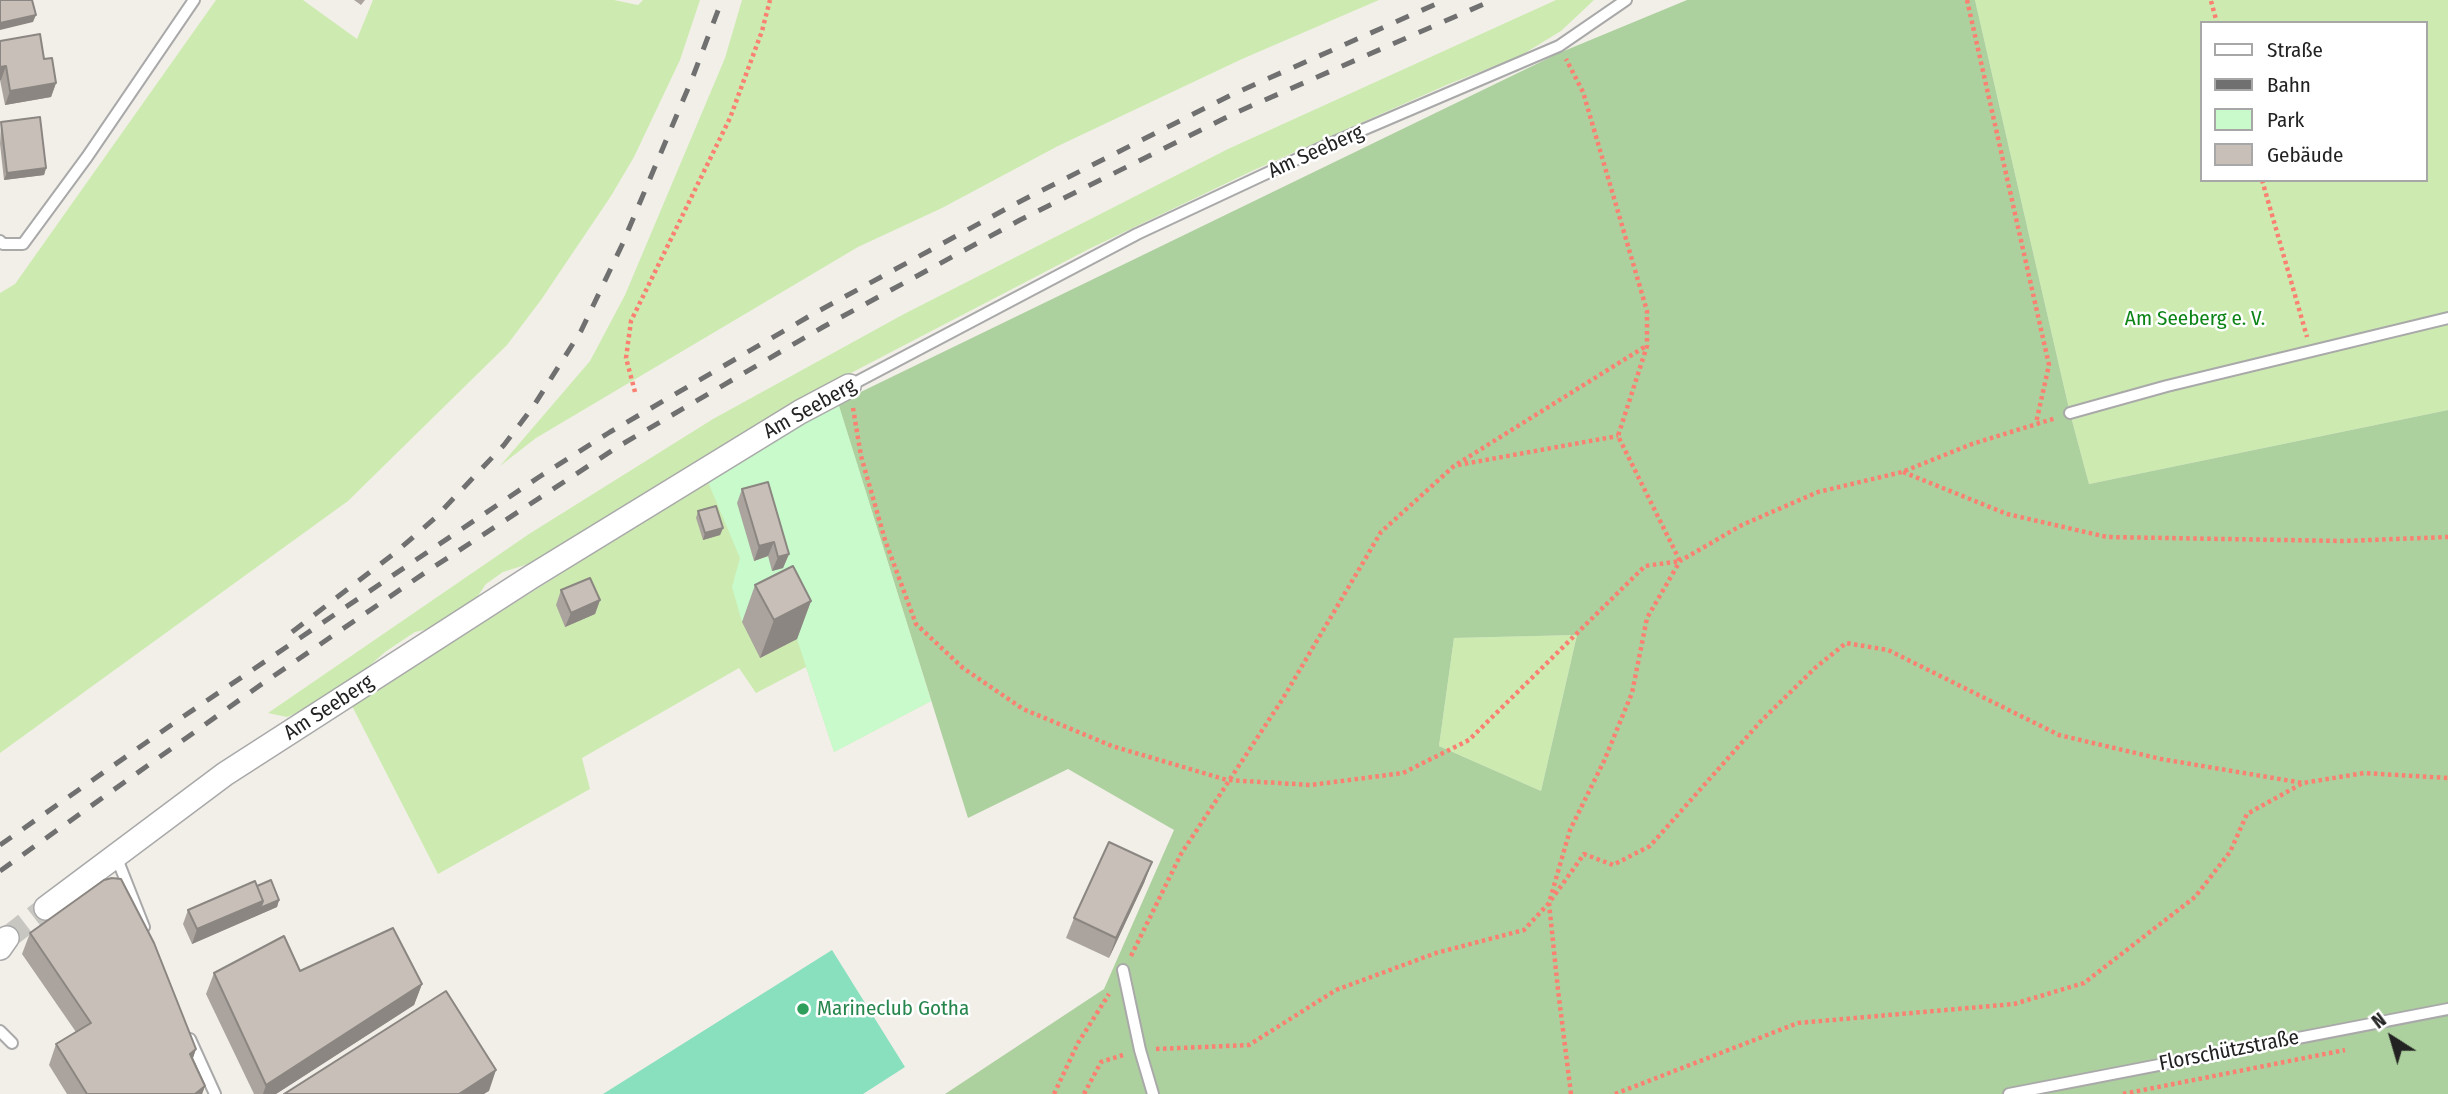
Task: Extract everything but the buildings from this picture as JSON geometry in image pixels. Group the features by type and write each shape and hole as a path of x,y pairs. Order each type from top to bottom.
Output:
{"street":[{"name":"Am Seeberg","path":"46,908 225,774 531,577 800,412 849,386"}],"lane":[{"path":"0,241 2,244 23,244 87,157 194,0"},
{"name":"Am Seeberg","path":"849,386 1137,234 1325,146 1559,46 1626,0"},
{"path":"2070,413 2167,386 2448,318"},
{"path":"116,856 151,943"},
{"path":"1124,970 1140,1050 1153,1094"},
{"name":"Florschützstraße","path":"2009,1094 2448,1009"},
{"path":"0,1031 12,1043"},
{"path":"187,1031 215,1094"}],"path":[{"path":"635,392 626,358 631,321 730,118 762,31 770,0"},
{"path":"1967,0 2049,365 2036,424"},
{"path":"2211,1 2216,21"},
{"path":"1559,46 1583,92 1647,311 1647,346 1618,436 1680,561"},
{"path":"2263,182 2311,351"},
{"path":"1054,1094 1079,1043 1124,970 1181,854 1227,780 1282,700 1381,532 1454,466 1647,346"},
{"path":"849,386 864,468 885,540 916,624 963,668 1023,709 1112,746 1227,780 1311,785 1403,773 1469,740 1645,566 1680,561 1742,525 1818,492 1902,472 1972,444 2070,413"},
{"path":"1454,466 1618,436"},
{"path":"1902,472 2007,514 2107,537 2343,541 2448,537"},
{"path":"1571,1094 1549,903 1570,830 1604,761 1632,693 1647,618 1680,561"},
{"path":"1084,1094 1101,1062 1140,1050 1249,1045 1336,990 1436,953 1524,930 1549,903 1584,854 1613,865 1650,846 1760,721 1815,668 1846,643 1888,650 2059,735 2161,759 2303,783 2364,773 2448,778"},
{"path":"1615,1094 1798,1023 2014,1004 2084,983 2195,897 2230,852 2247,814 2303,783"},
{"path":"2123,1094 2356,1048"}],"green space":[{"path":"216,0 303,0 357,39 373,0 614,0 638,5 643,0 700,0 680,60 634,157 541,300 507,345 348,501 0,753 0,293 15,284"},
{"path":"742,0 1379,0 1242,59 1058,146 942,208 858,247 536,438 500,466 590,361 625,295 725,58"},
{"path":"1556,0 1594,0 1561,31 1520,56 1449,84 1254,170 1089,249 826,386 547,558 503,572 486,584 469,609 442,626 415,632 322,702 287,717 268,713 529,534 713,419 904,314 1228,149"},
{"path":"1687,0 1975,0 2070,413 2089,484 2448,410 2448,1094 945,1094 1104,989 1174,830 1068,769 968,818 838,403 1559,53","holes":["1577,635 1541,791 1439,746 1454,638"]},
{"name":"Am Seeberg e. V.","path":"1975,0 2448,0 2448,410 2089,484 2070,413"},
{"path":"838,403 931,701 834,752 806,667 756,693 739,668 582,758 590,789 438,874 352,706 674,502"},
{"path":"838,403 931,701 834,752 797,639 780,604 742,622 732,587 740,558 708,482"},
{"path":"1577,635 1541,791 1439,746 1454,638"},
{"name":"Marineclub Gotha","path":"832,950 905,1067 863,1094 603,1094"}],"tunnel":[{"path":"7,938 46,908"}],"railway":[{"path":"292,632 396,552 435,518 504,445 533,407 581,331 622,245 722,0"},
{"path":"0,845 184,716 610,432 813,314 1015,204 1231,95 1445,0"},
{"path":"0,871 259,686 426,572 619,446 823,327 1020,220 1235,113 1493,0"}],"place":[{"name":"Marineclub Gotha","path":"803,1009"}]}
